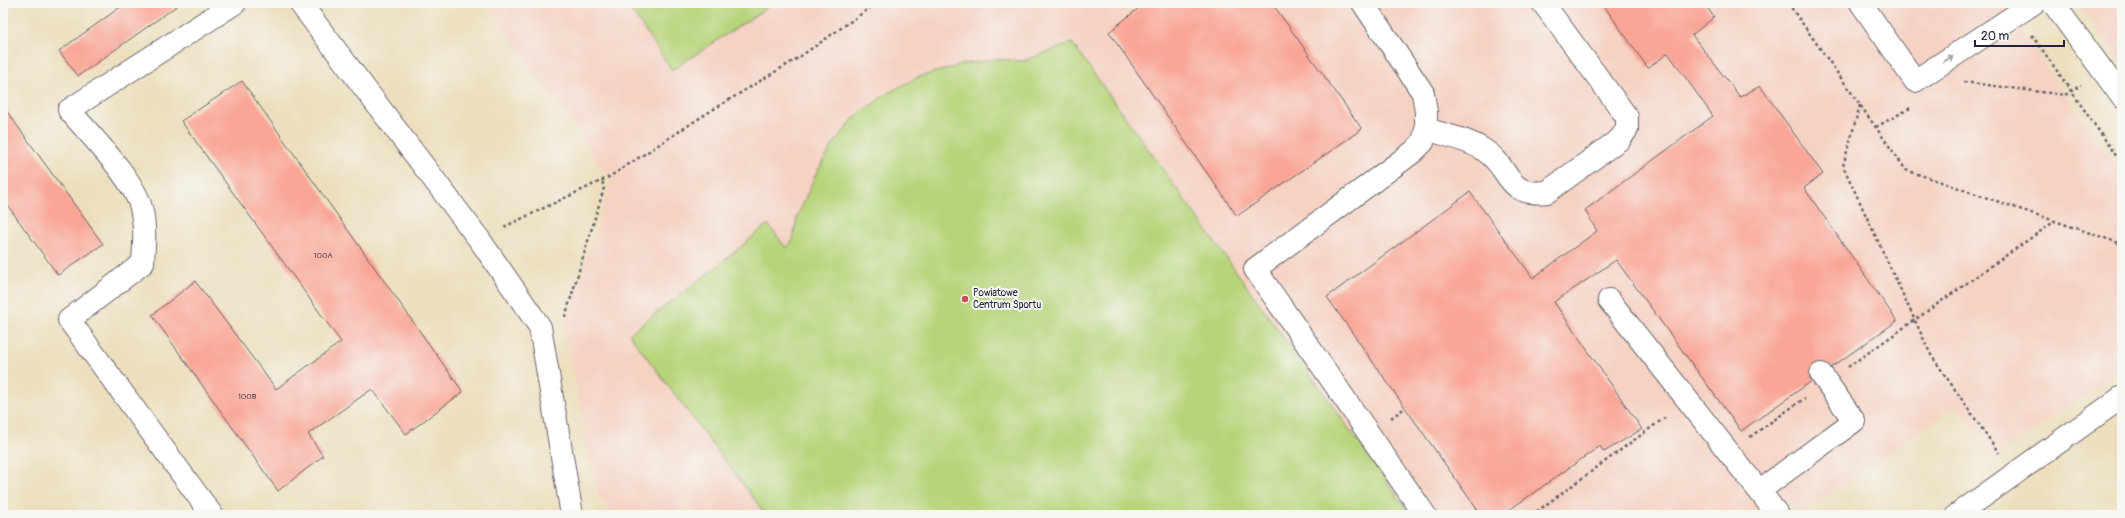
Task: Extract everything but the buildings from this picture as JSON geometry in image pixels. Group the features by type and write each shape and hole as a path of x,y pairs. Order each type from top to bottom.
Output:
{"main road":[{"path":"212,515 68,320 144,262 145,231 141,207 134,188 69,110 236,3"},
{"path":"300,3 479,239 540,327 572,515"},
{"path":"1363,3 1423,93 1426,112 1426,129 1423,142 1413,152 1255,270 1425,515"},
{"path":"1426,129 1465,141 1484,150 1492,157 1514,186 1521,190 1537,194 1547,192 1620,139 1627,129 1627,117 1543,3"},
{"path":"1861,3 1915,80 2026,9"},
{"path":"2053,3 2122,97"},
{"path":"1609,300 1778,515"},
{"path":"1759,491 1854,421 1824,378"},
{"path":"1957,515 2122,397"}],"path":[{"path":"479,239 602,180 798,58 876,3"},
{"path":"1788,3 1906,170 2122,244"},
{"path":"2026,9 2122,164"},
{"path":"1960,81 2065,95"},
{"path":"1876,127 1918,104"},
{"path":"1861,105 1843,166 1931,355 2014,474"},
{"path":"564,320 604,188 602,180"},
{"path":"1729,452 1824,378 1915,320 2055,221"},
{"path":"1532,515 1689,401"}],"shaded area":[{"path":"486,3 2002,3 2122,176 2122,370 1997,456 1957,405 1799,515 1789,500 1769,515 697,515 691,506 679,515 612,515 599,496 564,329 609,188 609,177"},
{"path":"2078,3 2122,3 2122,64 2119,59"}],"green space":[{"path":"626,3 774,3 672,70"},
{"name":"Powiatowe Centrum Sportu","path":"1072,43 1411,515 766,515 629,334 720,264 768,224 786,248 793,240 797,217 815,176 832,146 854,118 886,94 918,77 964,64 997,59 1023,61"}],"place":[{"name":"Powiatowe Centrum Sportu","path":"965,299"}]}
